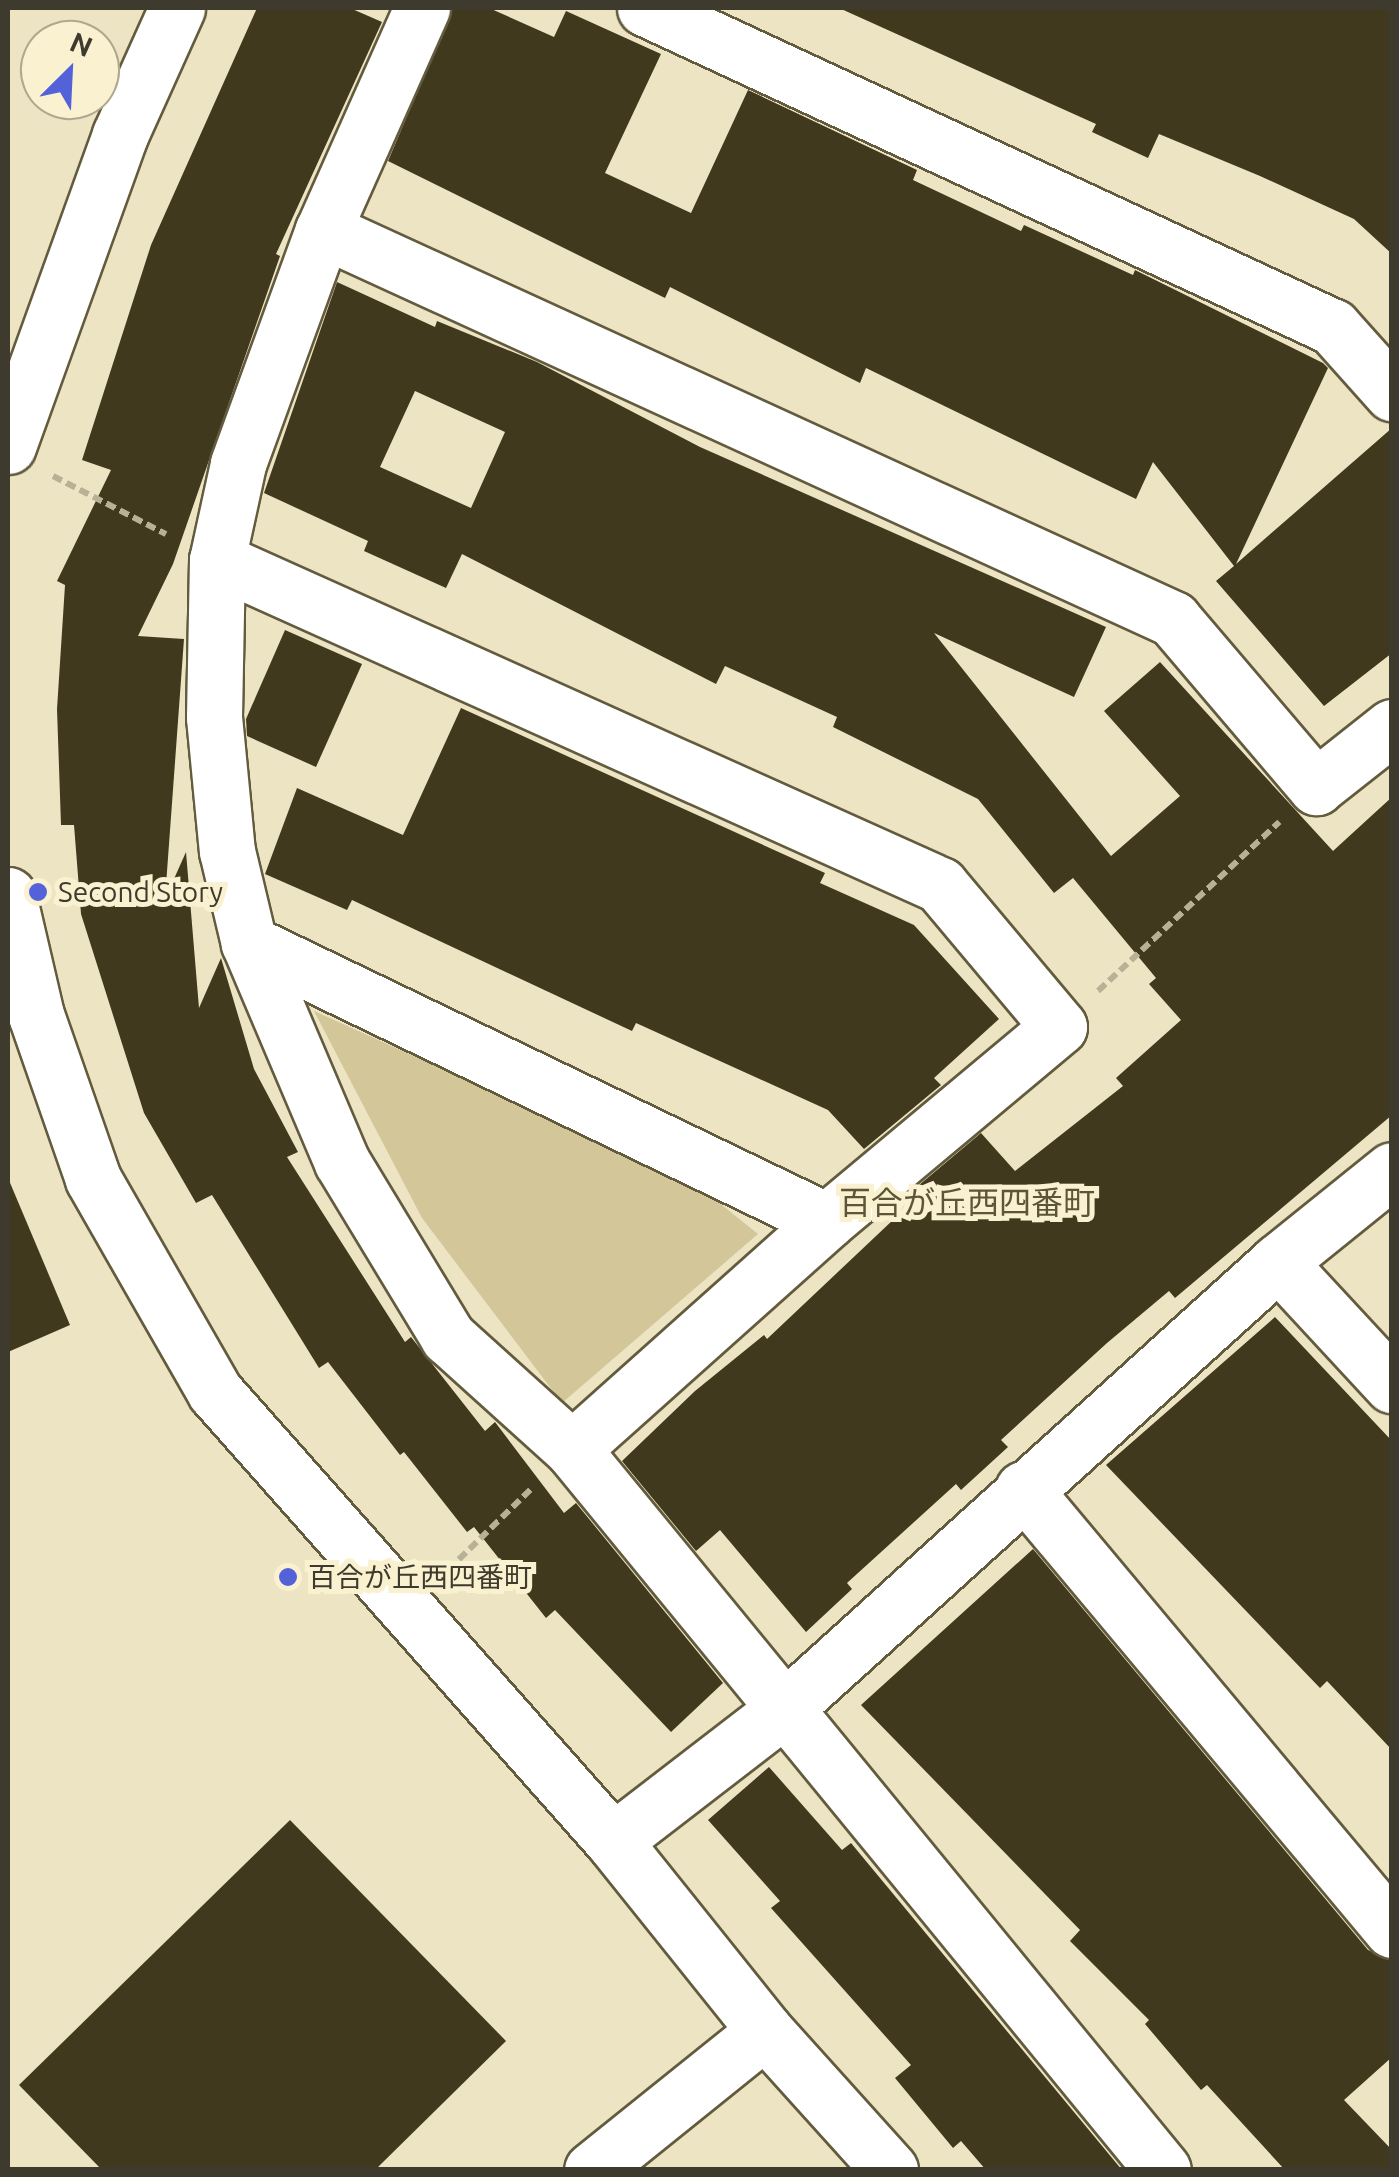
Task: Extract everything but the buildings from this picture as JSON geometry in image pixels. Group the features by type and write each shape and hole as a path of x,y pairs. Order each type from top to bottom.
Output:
{"street":[{"path":"22,457 120,135 177,8"},
{"path":"422,8 323,230 238,464 216,560 214,717 227,851 250,943 342,1162 448,1337 572,1449 782,1711 1163,2170"},
{"path":"646,8 1333,327 1392,393"},
{"path":"323,230 1173,619 1316,787 1392,727"},
{"path":"216,560 940,885 1059,1027 828,1221 572,1449"},
{"path":"8,895 36,1015 94,1180 215,1392 612,1841 765,2031 890,2170"},
{"path":"250,943 828,1221"},
{"path":"612,1841 782,1711 1278,1262 1392,1170"},
{"path":"1278,1262 1392,1385"},
{"path":"1023,1489 1392,1930"},
{"path":"592,2170 765,2031"}],"path":[{"path":"22,457 216,560"},
{"path":"1059,1027 1316,787"},
{"path":"408,1610 572,1449"}],"shaded area":[{"path":"314,1011 692,1181 758,1234 562,1403 422,1218"}],"place":[{"name":"Second Story","path":"38,892"},
{"name":"百合が丘西四番町","path":"288,1577"}],"district":[{"name":"百合が丘西四番町","path":"967,1202"}]}
